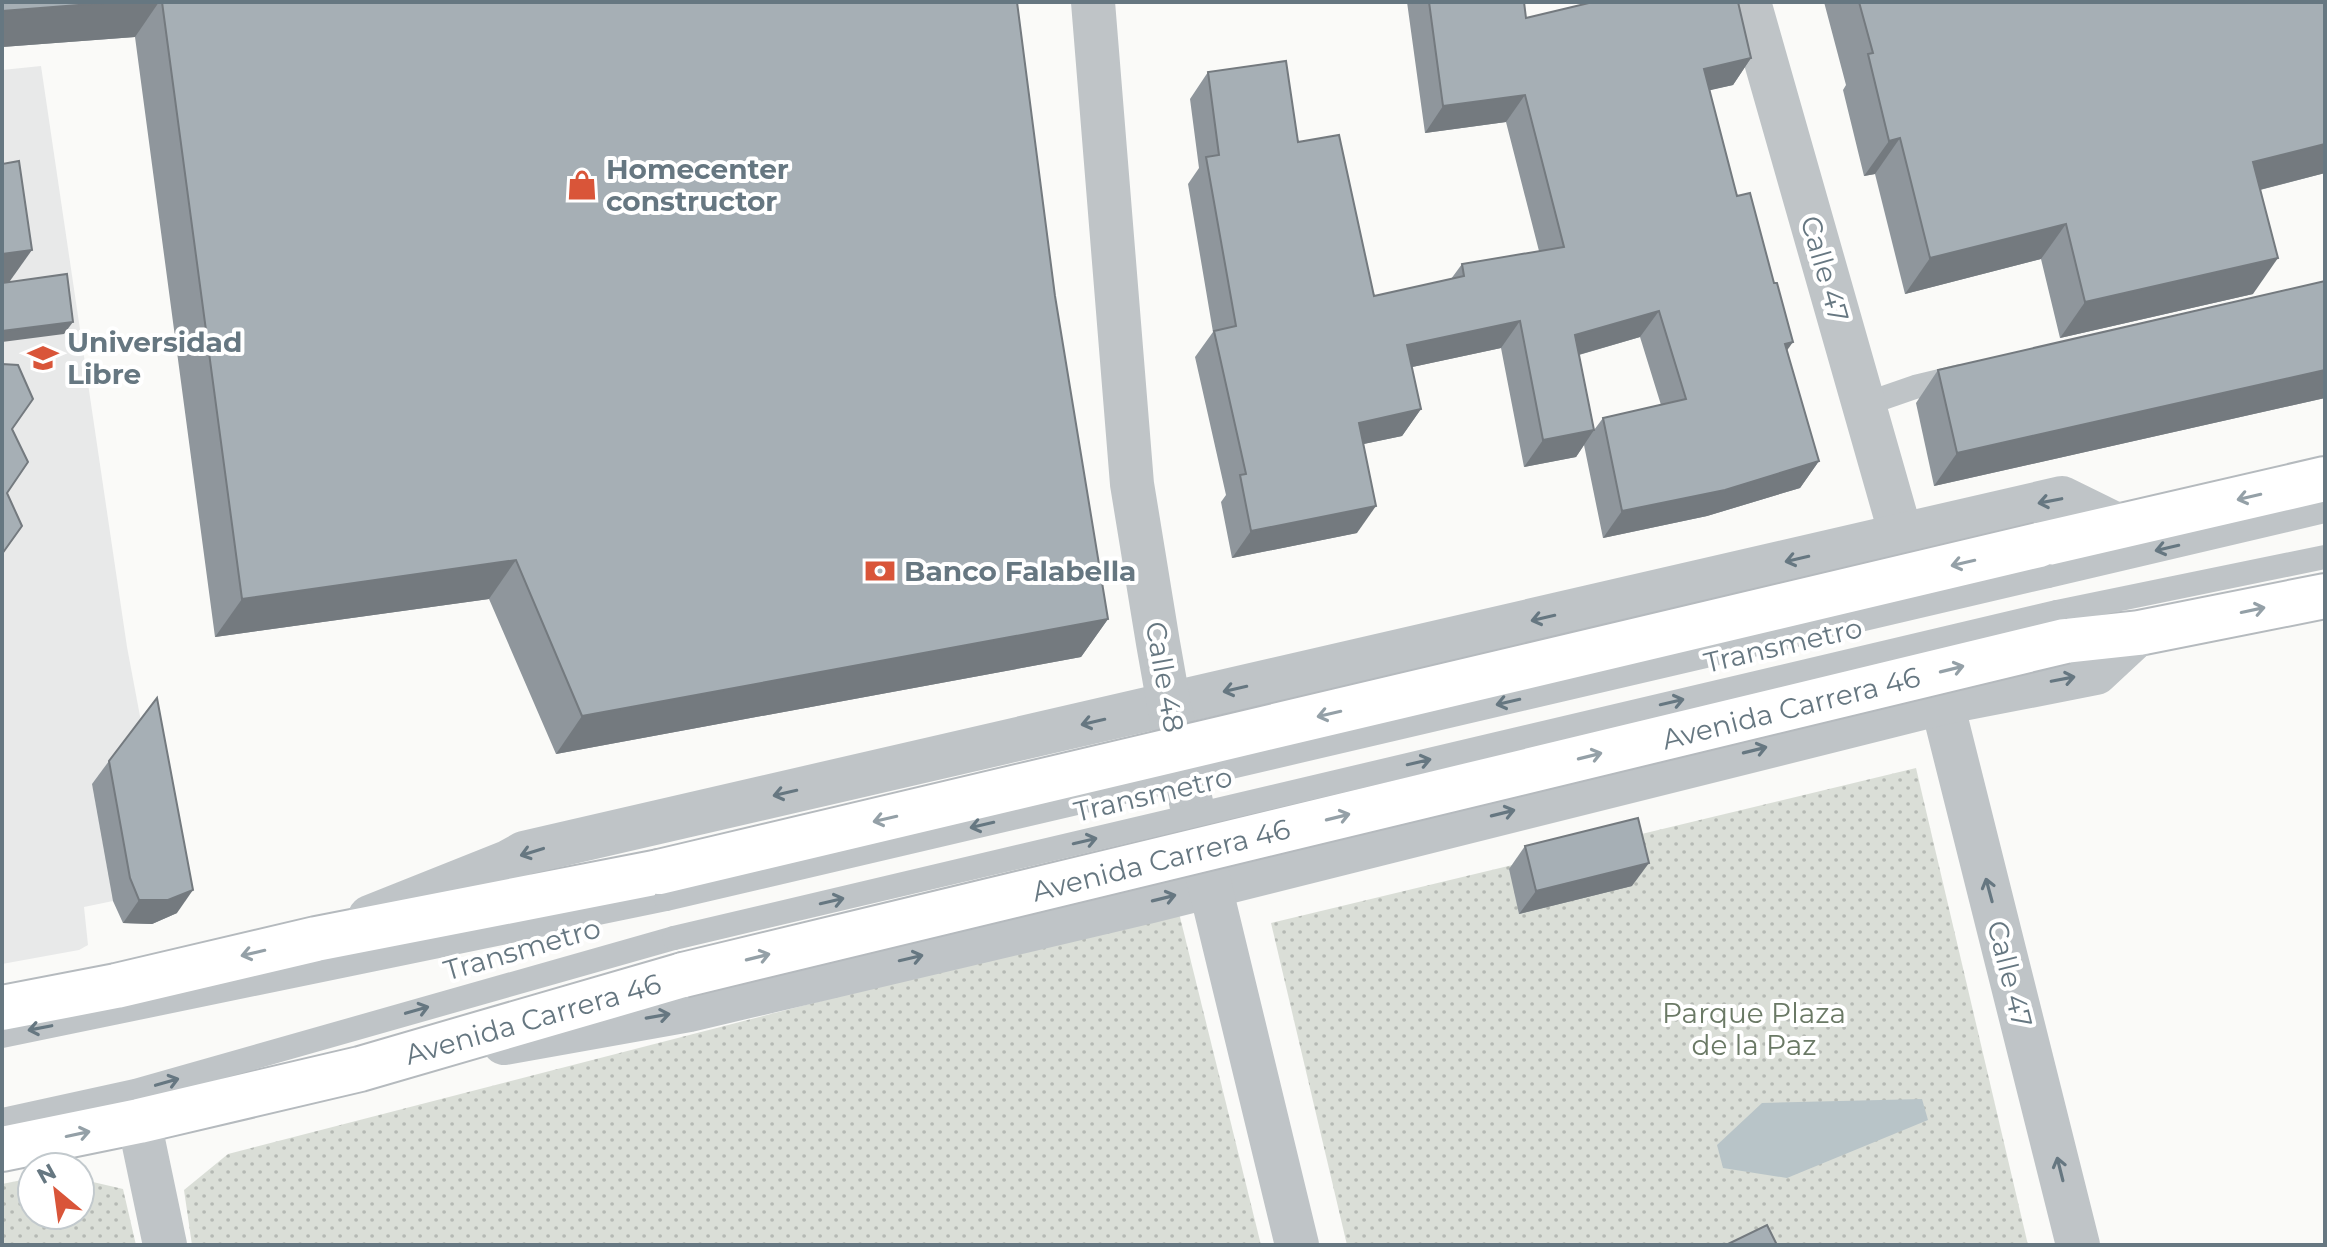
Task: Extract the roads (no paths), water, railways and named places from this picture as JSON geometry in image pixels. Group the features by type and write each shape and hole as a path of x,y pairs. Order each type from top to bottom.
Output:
{"main road":[{"path":"2,1008 116,986 316,939 662,886 2044,561 2121,527 2325,479"},
{"name":"Avenida Carrera 46","path":"2,1149 139,1121 360,1069 678,956 2061,626 2139,633 2325,596"}],"street":[{"name":"Calle 48","path":"1093,2 1132,484 1169,705 1297,1245"},
{"name":"Calle 47","path":"1749,2 1901,535"},
{"path":"316,939 524,853 2062,498 2121,527"},
{"path":"360,1069 689,1010 1210,886 1942,703 2096,673 2139,633"},
{"name":"Calle 47","path":"1942,703 2078,1245"},
{"path":"139,1121 165,1245"}],"lane":[{"path":"1863,405 1915,387 1976,373"},
{"path":"2044,561 2325,511"},
{"path":"2061,626 2325,557"},
{"name":"Transmetro","path":"2,1036 662,886"},
{"name":"Transmetro","path":"2,1120 135,1091 678,956"}],"place":[{"name":"Homecenter constructor","path":"582,185"},
{"name":"Universidad Libre","path":"43,358"},
{"name":"Banco Falabella","path":"880,571"}],"park label":[{"name":"Parque Plaza de la Paz","path":"1754,1029"}]}
